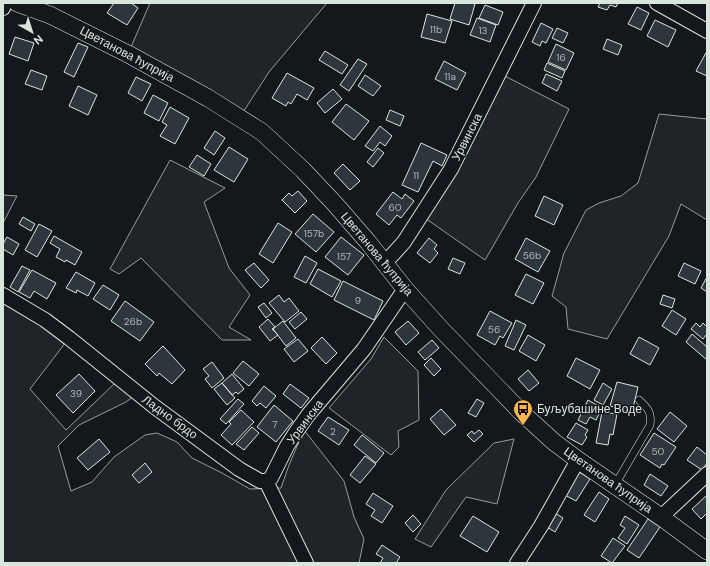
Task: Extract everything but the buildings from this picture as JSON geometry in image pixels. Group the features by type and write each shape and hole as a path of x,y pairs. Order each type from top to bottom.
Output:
{"street":[{"path":"3,8 5,3"},
{"name":"Цветанова ћуприја","path":"17,3 50,15 82,30 208,98 254,126 282,149 303,170 352,224 405,289 440,328 521,412 548,437 578,460 661,517 707,551"},
{"name":"Урвинска","path":"385,263 404,242 451,169 534,3"},
{"path":"657,3 707,31"},
{"name":"Урвинска","path":"266,480 271,478 287,446 308,415 364,349 405,289"},
{"name":"Ладно брдо","path":"3,295 45,320 149,402 240,469 260,481 266,480"},
{"path":"517,563 541,526 578,460"},
{"path":"661,517 707,474"},
{"path":"266,480 306,563"}],"lane":[{"path":"615,486 650,426 650,412 639,400"}],"shaded area":[{"path":"150,3 327,3 269,72 240,117 128,54"},
{"path":"499,73 569,109 536,177 518,203 485,260 422,216"},
{"path":"659,114 707,119 707,220 681,204 669,236 607,339 568,329 566,307 552,296 564,253 586,210 599,203 621,196 638,183"},
{"path":"170,160 225,188 204,202 229,268 250,295 229,327 251,340 222,340 141,258 119,274 110,269"},
{"path":"3,195 17,196 3,223"},
{"path":"3,295 69,338 30,389 66,430 115,383 134,396 126,402 79,425 58,446 71,491 92,482 114,457 145,435 157,433 177,442 192,458 250,489 281,488 304,430 344,481 354,517 364,539 359,563 3,563"},
{"path":"384,337 418,371 419,420 398,431 399,447 391,455 329,408 371,359"},
{"path":"514,439 497,504 466,497 431,547 415,539 446,490 494,443"}],"place":[{"name":"Буљубашине Воде","path":"523,426"}]}
